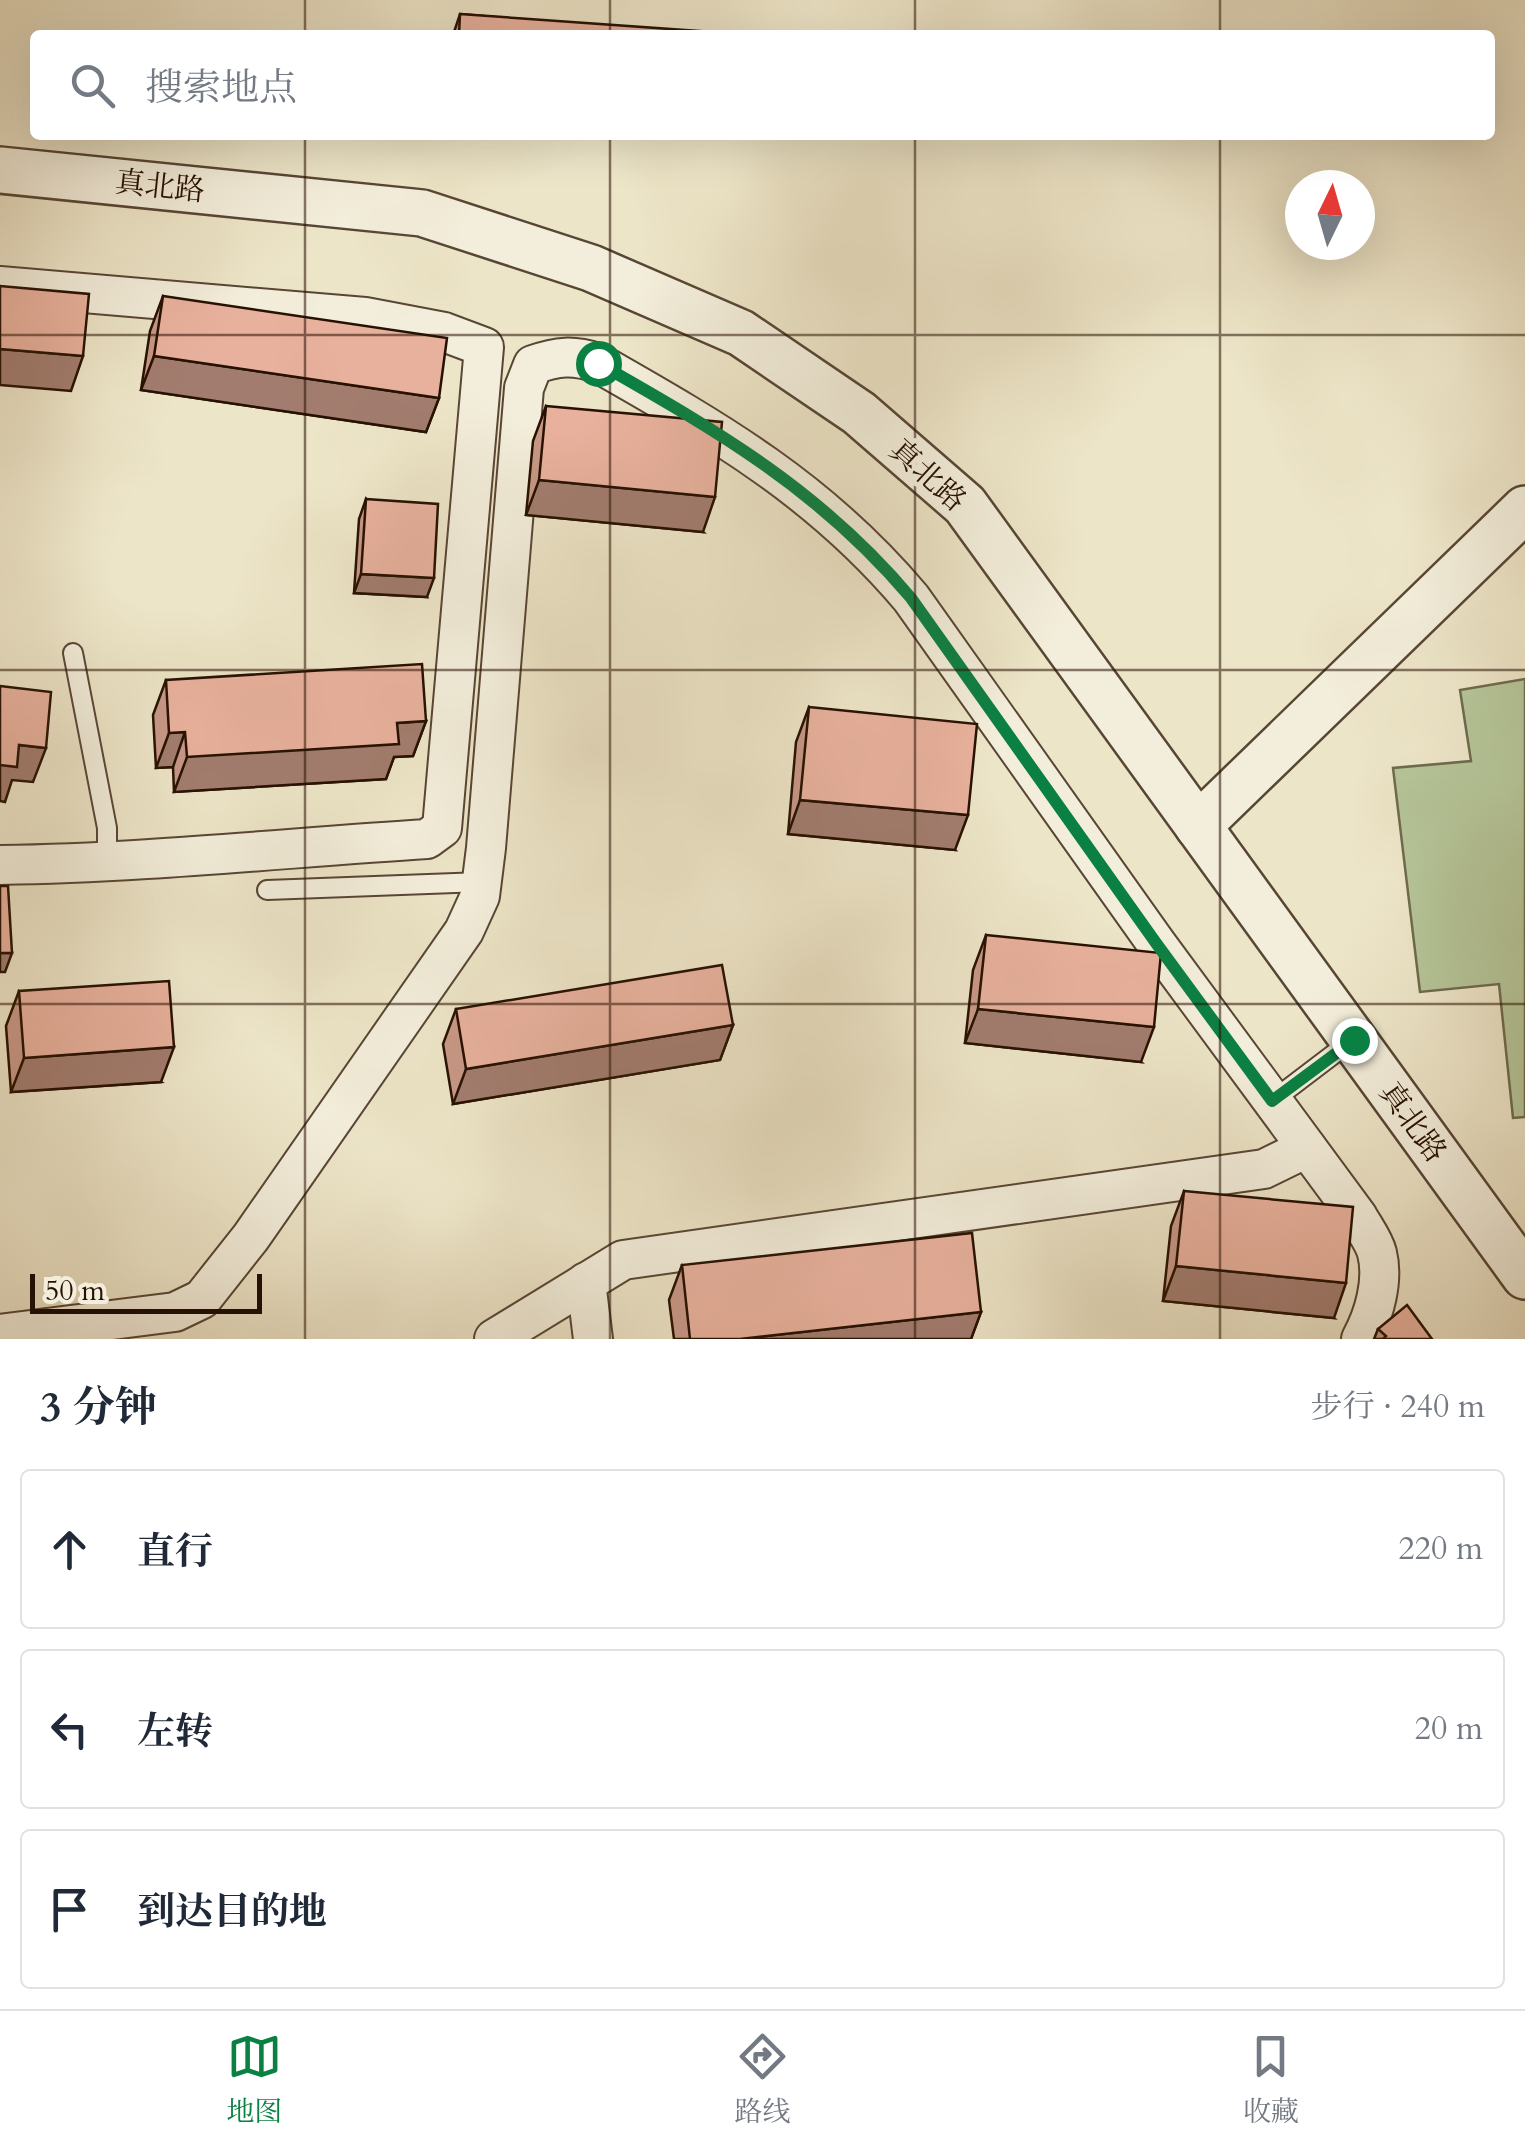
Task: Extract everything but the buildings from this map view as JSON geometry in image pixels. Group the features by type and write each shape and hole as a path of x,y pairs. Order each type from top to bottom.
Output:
{"street":[{"name":"真北路","path":"0,170 422,213 591,268 741,333 860,414 965,505 1525,1276"},
{"path":"0,286 365,318 444,332 484,347 442,828 427,838 108,864 0,865"},
{"path":"0,1334 175,1312 202,1299 251,1237 464,931 482,882 524,388 534,365 556,357 576,356 598,363 762,461 834,517 874,554 911,598 1156,943 1358,1217 1377,1251 1379,1282 1370,1322 1361,1339"},
{"path":"1198,826 1525,509"},
{"path":"494,1339 624,1260 1264,1169 1307,1148"},
{"path":"586,1282 593,1339"}],"lane":[{"path":"73,654 107,828 108,864"},
{"path":"267,890 482,882"},
{"path":"1272,1101 1354,1040"}],"green space":[{"path":"1525,679 1525,1117 1513,1118 1499,984 1420,992 1393,768 1471,761 1460,690"}],"route":[{"path":"598,363 762,461 874,554 911,598 1272,1101 1354,1040"}]}
